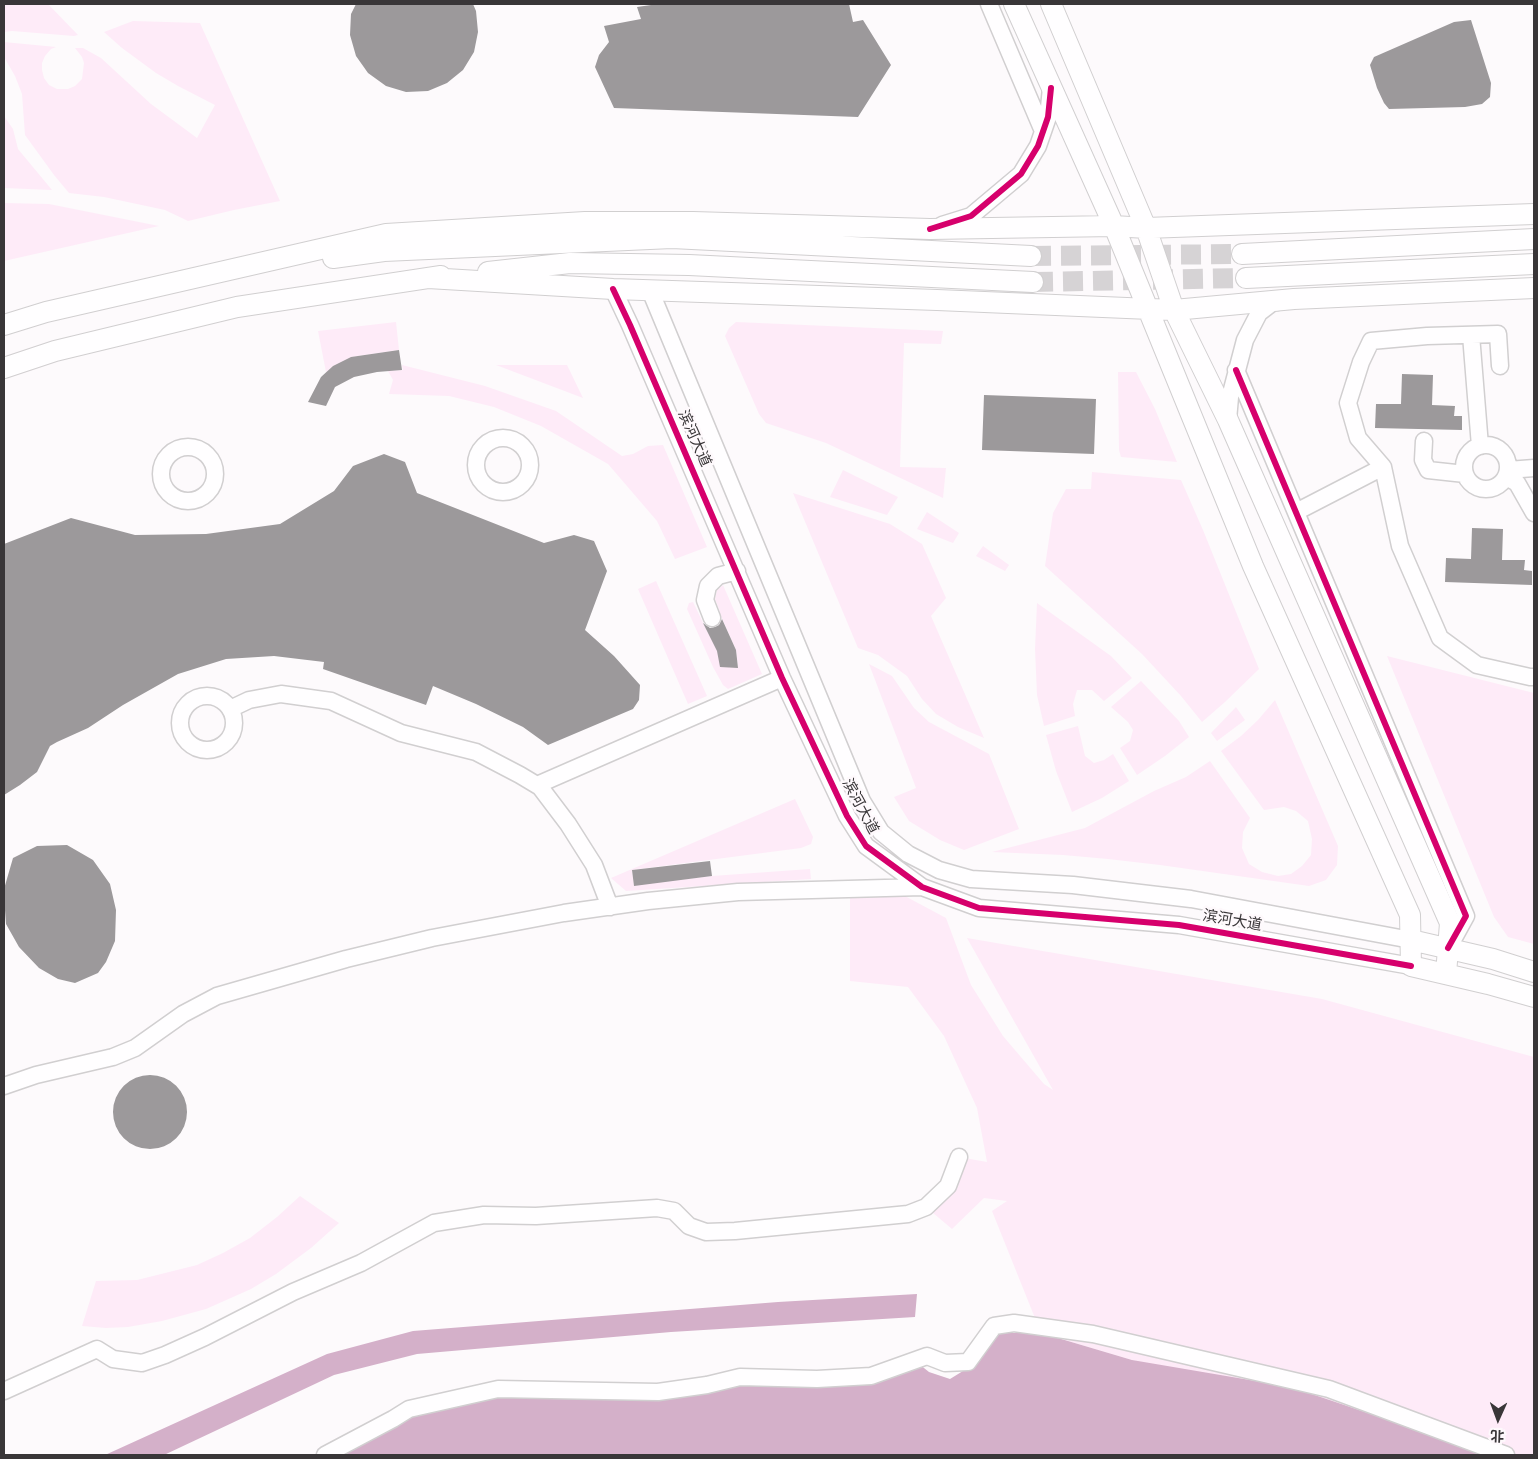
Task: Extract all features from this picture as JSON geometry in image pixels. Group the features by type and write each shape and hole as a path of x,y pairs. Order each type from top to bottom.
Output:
{"main road":[{"path":"1014,4 1114,226 1252,566 1410,915 1411,966"},
{"path":"1051,4 1146,228 1174,310 1228,420 1450,923 1446,974"},
{"path":"4,325 46,312 386,234 406,232 585,222 693,222 930,229 1114,226 1146,228 1534,214"},
{"path":"217,273 384,251 672,238 1031,256"},
{"path":"1242,254 1534,239"},
{"path":"4,368 55,351 237,307 428,278 570,263 690,265 1033,282"},
{"path":"1246,278 1534,264"},
{"path":"428,278 613,289 1174,310 1294,299 1534,288"},
{"name":"滨河大道","path":"1411,940 1493,959 1534,972"},
{"name":"滨河大道","path":"1411,966 1534,997"}],"street":[{"path":"989,4 1043,131"},
{"path":"930,229 971,216 1021,174 1038,146 1048,117 1051,88"},
{"name":"滨河大道","path":"613,289 782,678 847,816 866,846 922,887 979,908 1179,925 1411,966"},
{"name":"滨河大道","path":"650,290 862,801 881,832 908,854 939,870 971,879 1073,885 1190,900 1411,940"},
{"path":"1228,420 1230,397 1236,370 1245,340 1259,313 1272,303 1294,299"},
{"path":"1500,366 1498,334 1427,336 1371,341 1360,362 1348,403 1358,438 1383,468 1400,546 1440,638 1477,665 1534,677"},
{"path":"1471,335 1480,446"},
{"path":"1236,370 1466,916 1448,948"},
{"path":"1424,441 1423,460 1428,470 1465,474"},
{"path":"1480,446 1494,447 1500,450 1508,463 1507,474 1501,483 1488,489 1474,486 1465,474 1465,460 1468,454 1480,446"},
{"path":"1296,512 1383,468"},
{"path":"1507,474 1534,468"},
{"path":"1507,474 1517,483 1534,513"},
{"path":"712,618 705,600 708,586 718,576 737,571"},
{"path":"537,785 782,678"},
{"path":"230,709 249,700 281,694 331,701 402,733 476,752 520,774 540,787 568,824 594,865 610,907"},
{"path":"4,1086 36,1075 113,1057 135,1048 182,1014 217,996 346,958 432,938 555,915 648,901 738,892 922,887"},
{"path":"4,1391 97,1349 113,1358 142,1363 165,1355 294,1292 361,1263 434,1223 484,1215 536,1216 657,1208 674,1211 689,1226 706,1232 908,1214 926,1207 948,1186 959,1157"},
{"path":"325,1455 394,1419 409,1409 498,1389 658,1392 708,1385 740,1377 817,1380 871,1376 927,1356 945,1363 968,1362 994,1326 1014,1323 1093,1334 1329,1389 1506,1455"}],"shaded area":[{"path":"4,4 48,4 78,35 4,32"},
{"path":"133,21 200,23 280,201 188,221 165,210 104,197 69,193 54,175 25,135 22,94 15,76 4,57 4,42 56,47 51,49 45,56 42,70 44,78 49,85 57,89 68,89 75,86 82,79 84,63 75,48 83,48 101,58 151,104 197,138 215,105 156,73 104,32"},
{"path":"4,116 13,129 18,149 52,190 4,188"},
{"path":"4,203 49,204 159,226 4,261"},
{"path":"396,322 399,350 351,357 333,366 326,372 318,331"},
{"path":"736,322 943,331 941,344 904,343 900,467 946,468 943,498 826,443 766,423 759,414 725,336 729,328"},
{"path":"402,365 485,386 556,411 622,456 633,454 648,446 663,445 707,547 675,559 657,521 608,464 541,426 494,407 449,396 389,394 393,380 388,371 403,370"},
{"path":"496,365 567,365 583,398"},
{"path":"1118,372 1136,372 1155,409 1177,462 1121,457 1119,450"},
{"path":"843,470 898,497 887,515 830,497"},
{"path":"1092,472 1181,480 1203,530 1259,669 1202,722 1142,654 1045,566 1053,513 1066,489 1091,489"},
{"path":"793,493 890,524 922,544 946,598 931,616 984,738 958,727 936,714 922,699 907,676 878,655 858,648"},
{"path":"927,512 959,533 953,543 917,529"},
{"path":"983,546 1009,565 1005,571 976,556"},
{"path":"656,581 707,696 688,704 638,589"},
{"path":"723,585 762,674 728,689 723,685 713,667 687,609 689,603 693,602 708,633 738,668 736,650 715,599 717,590"},
{"path":"1037,603 1111,656 1132,678 1104,701 1092,690 1077,690 1073,704 1075,716 1044,726 1037,695 1035,649"},
{"path":"1387,656 1534,693 1534,944 1508,937 1494,917"},
{"path":"869,664 892,676 914,708 929,722 989,754 1019,829 964,850 940,840 909,821 894,797 916,788"},
{"path":"1141,681 1179,721 1189,737 1137,775 1120,748 1130,741 1133,730 1128,722 1111,707"},
{"path":"1275,700 1338,846 1337,865 1326,880 1309,886 1108,859 992,852 1085,828 1154,791 1186,777 1210,761 1250,818 1243,832 1242,848 1249,864 1262,872 1278,876 1291,874 1302,866 1311,855 1312,839 1308,821 1296,811 1284,807 1264,810 1221,751 1258,720"},
{"path":"1236,707 1245,720 1217,741 1211,733"},
{"path":"1078,726 1085,756 1094,763 1104,760 1113,754 1129,781 1102,798 1072,812 1056,771 1046,735"},
{"path":"795,799 813,837 811,844 801,848 632,870 634,885 712,876 810,869 811,879 626,891 611,878"},
{"path":"850,895 903,895 946,918 971,985 1003,1036 1044,1084 1053,1090 967,938 1322,999 1534,1057 1534,1455 1492,1455 1132,1360 1041,1333 992,1211 1007,1201 984,1198 952,1229 926,1207 959,1157 987,1162 977,1108 944,1036 908,987 850,981"},
{"path":"300,1196 339,1223 311,1248 276,1274 251,1289 206,1309 162,1321 128,1327 82,1326 96,1281 137,1280 197,1265 250,1238"},
{"path":"917,1294 915,1317 671,1332 417,1354 334,1375 164,1455 105,1455 327,1354 413,1331 778,1302"},
{"path":"995,1333 1041,1333 1132,1360 1291,1387 1492,1455 314,1455 399,1411 498,1389 618,1392 766,1380 919,1364 929,1372 950,1379 976,1363"}],"building":[{"path":"356,4 473,4 476,11 478,32 474,52 463,70 447,83 428,91 406,92 386,86 368,73 356,56 350,35 351,14"},
{"path":"658,4 849,4 853,22 863,20 891,65 858,117 614,108 595,67 599,55 609,42 604,26 641,19 637,7"},
{"path":"1471,20 1491,83 1490,97 1482,104 1465,107 1389,109 1377,88 1370,65 1374,57 1454,22"},
{"path":"399,350 402,370 377,372 354,377 335,387 326,406 308,402 321,377 333,366 351,357"},
{"path":"1402,374 1433,375 1432,405 1455,406 1454,416 1462,416 1462,430 1375,428 1376,404 1401,404"},
{"path":"984,395 1096,399 1094,454 982,450"},
{"path":"384,454 405,462 417,493 544,543 574,535 594,541 607,571 585,630 614,656 640,685 639,700 633,709 548,745 523,727 433,686 426,705 323,669 324,662 274,656 226,659 178,674 123,705 88,728 50,746 37,772 4,795 4,544 71,518 135,535 206,534 280,524 334,491 353,466"},
{"path":"1472,528 1503,529 1502,560 1525,560 1524,570 1532,571 1532,585 1445,582 1446,558 1471,559"},
{"path":"722,619 736,650 738,668 720,667 717,651 703,623 710,628 715,627 719,625"},
{"path":"67,845 93,860 110,884 116,910 115,941 106,962 98,973 75,983 58,979 39,968 19,947 6,924 4,897 4,889 13,858 37,846"},
{"path":"710,861 712,876 634,886 632,870"},
{"path":"143,1075 157,1075 171,1081 181,1091 187,1105 187,1119 181,1133 171,1143 157,1149 143,1149 129,1143 119,1133 113,1119 113,1105 119,1091 129,1081"}],"tunnel":[{"path":"1031,256 1242,254"},
{"path":"1033,282 1246,278"}],"cycle path":[{"path":"930,229 971,216 1021,174 1038,146 1048,117 1051,88"},
{"path":"613,289 782,678 847,816 866,846 922,887 979,908 1179,925 1411,966"},
{"path":"1236,370 1466,916 1448,948"}]}
